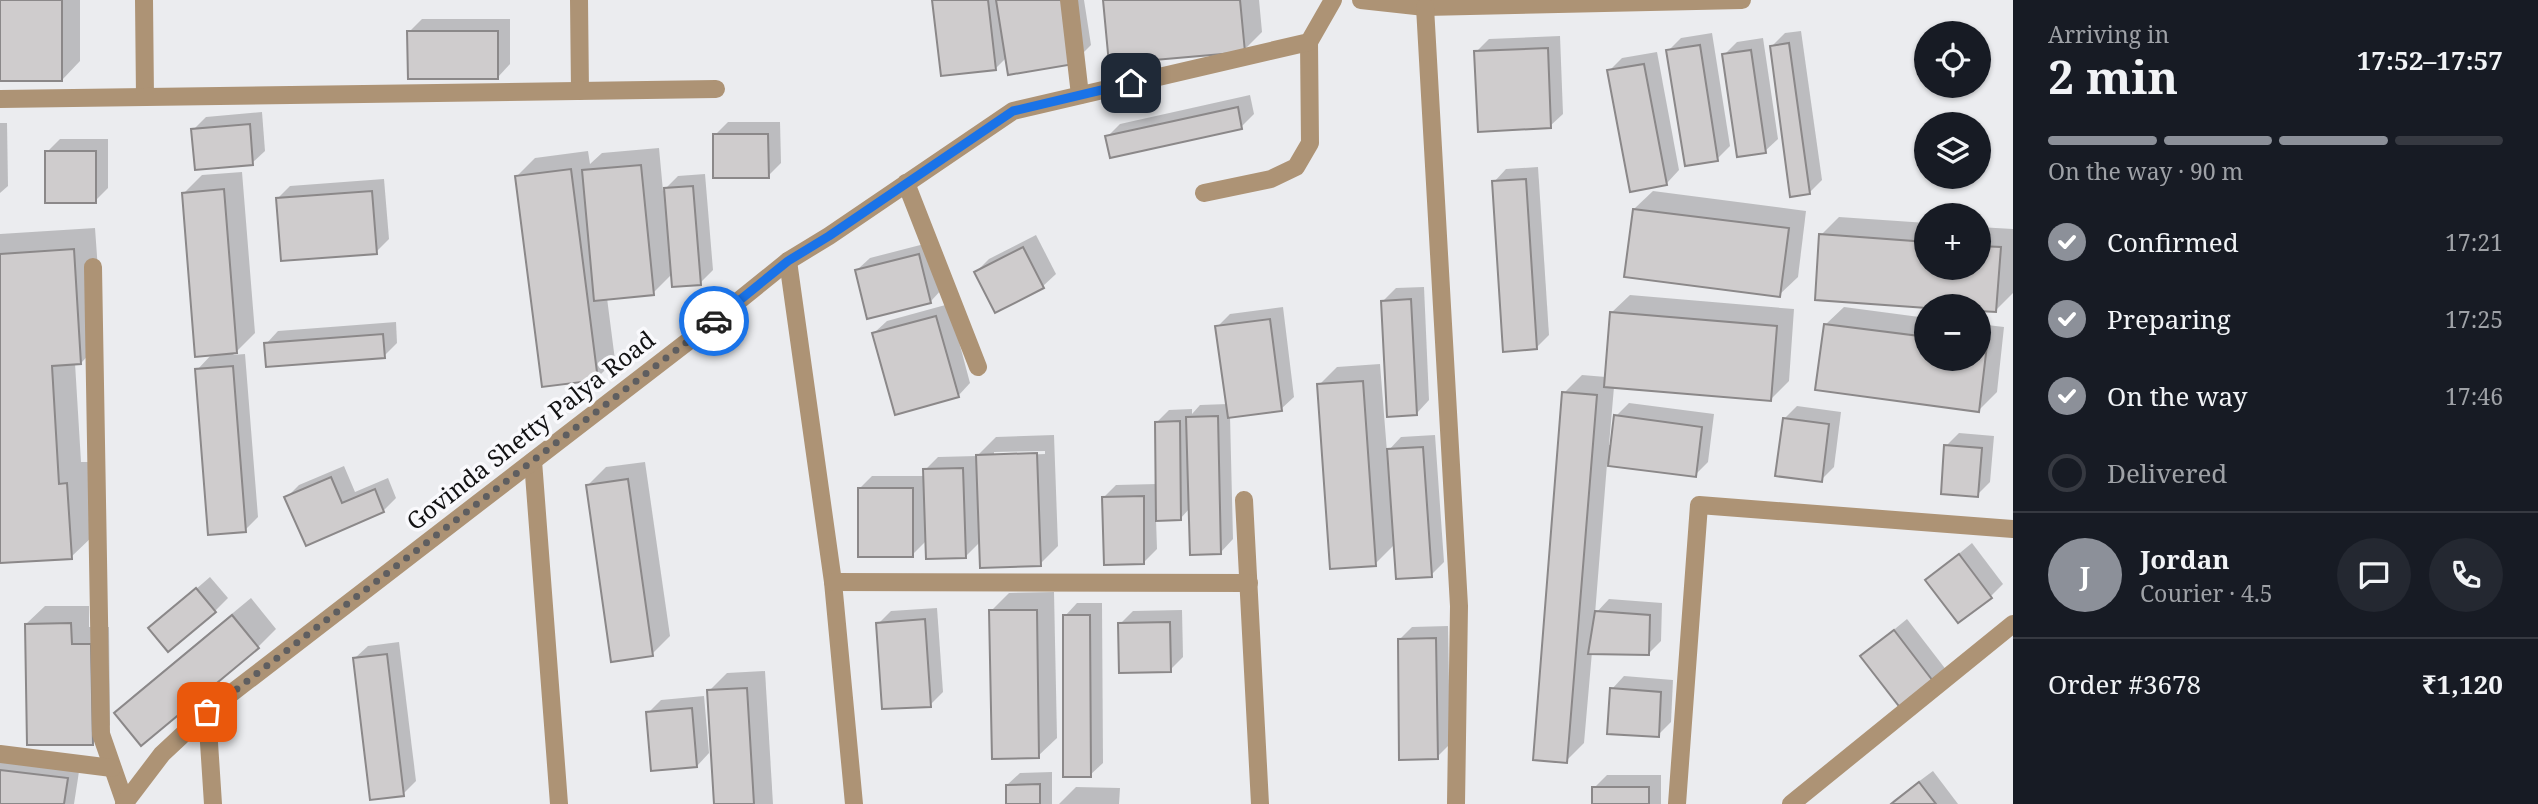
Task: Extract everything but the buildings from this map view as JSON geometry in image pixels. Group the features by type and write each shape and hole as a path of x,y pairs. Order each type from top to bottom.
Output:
{"street":[{"path":"144,0 145,97"},
{"path":"579,0 580,91"},
{"path":"1069,0 1080,95"},
{"path":"1205,193 1271,179 1296,167 1310,143 1309,42 1333,0"},
{"path":"1361,0 1425,7 1742,0"},
{"path":"1425,7 1459,606 1456,804"},
{"name":"Govinda Shetty Palya Road","path":"124,804 162,754 207,712 788,261 1013,111 1309,42"},
{"path":"0,99 716,89"},
{"path":"906,183 978,366"},
{"path":"788,261 833,582 854,804"},
{"path":"93,267 102,734 124,804"},
{"path":"533,461 559,804"},
{"path":"1244,500 1260,804"},
{"path":"1677,804 1699,505 2013,529"},
{"path":"833,582 1249,583"},
{"path":"1791,804 2013,624"},
{"path":"207,712 213,804"},
{"path":"0,754 112,768"}],"way so far":[{"path":"207,712 714,321"}],"route":[{"path":"714,321 788,261 1013,111 1131,83"}]}
